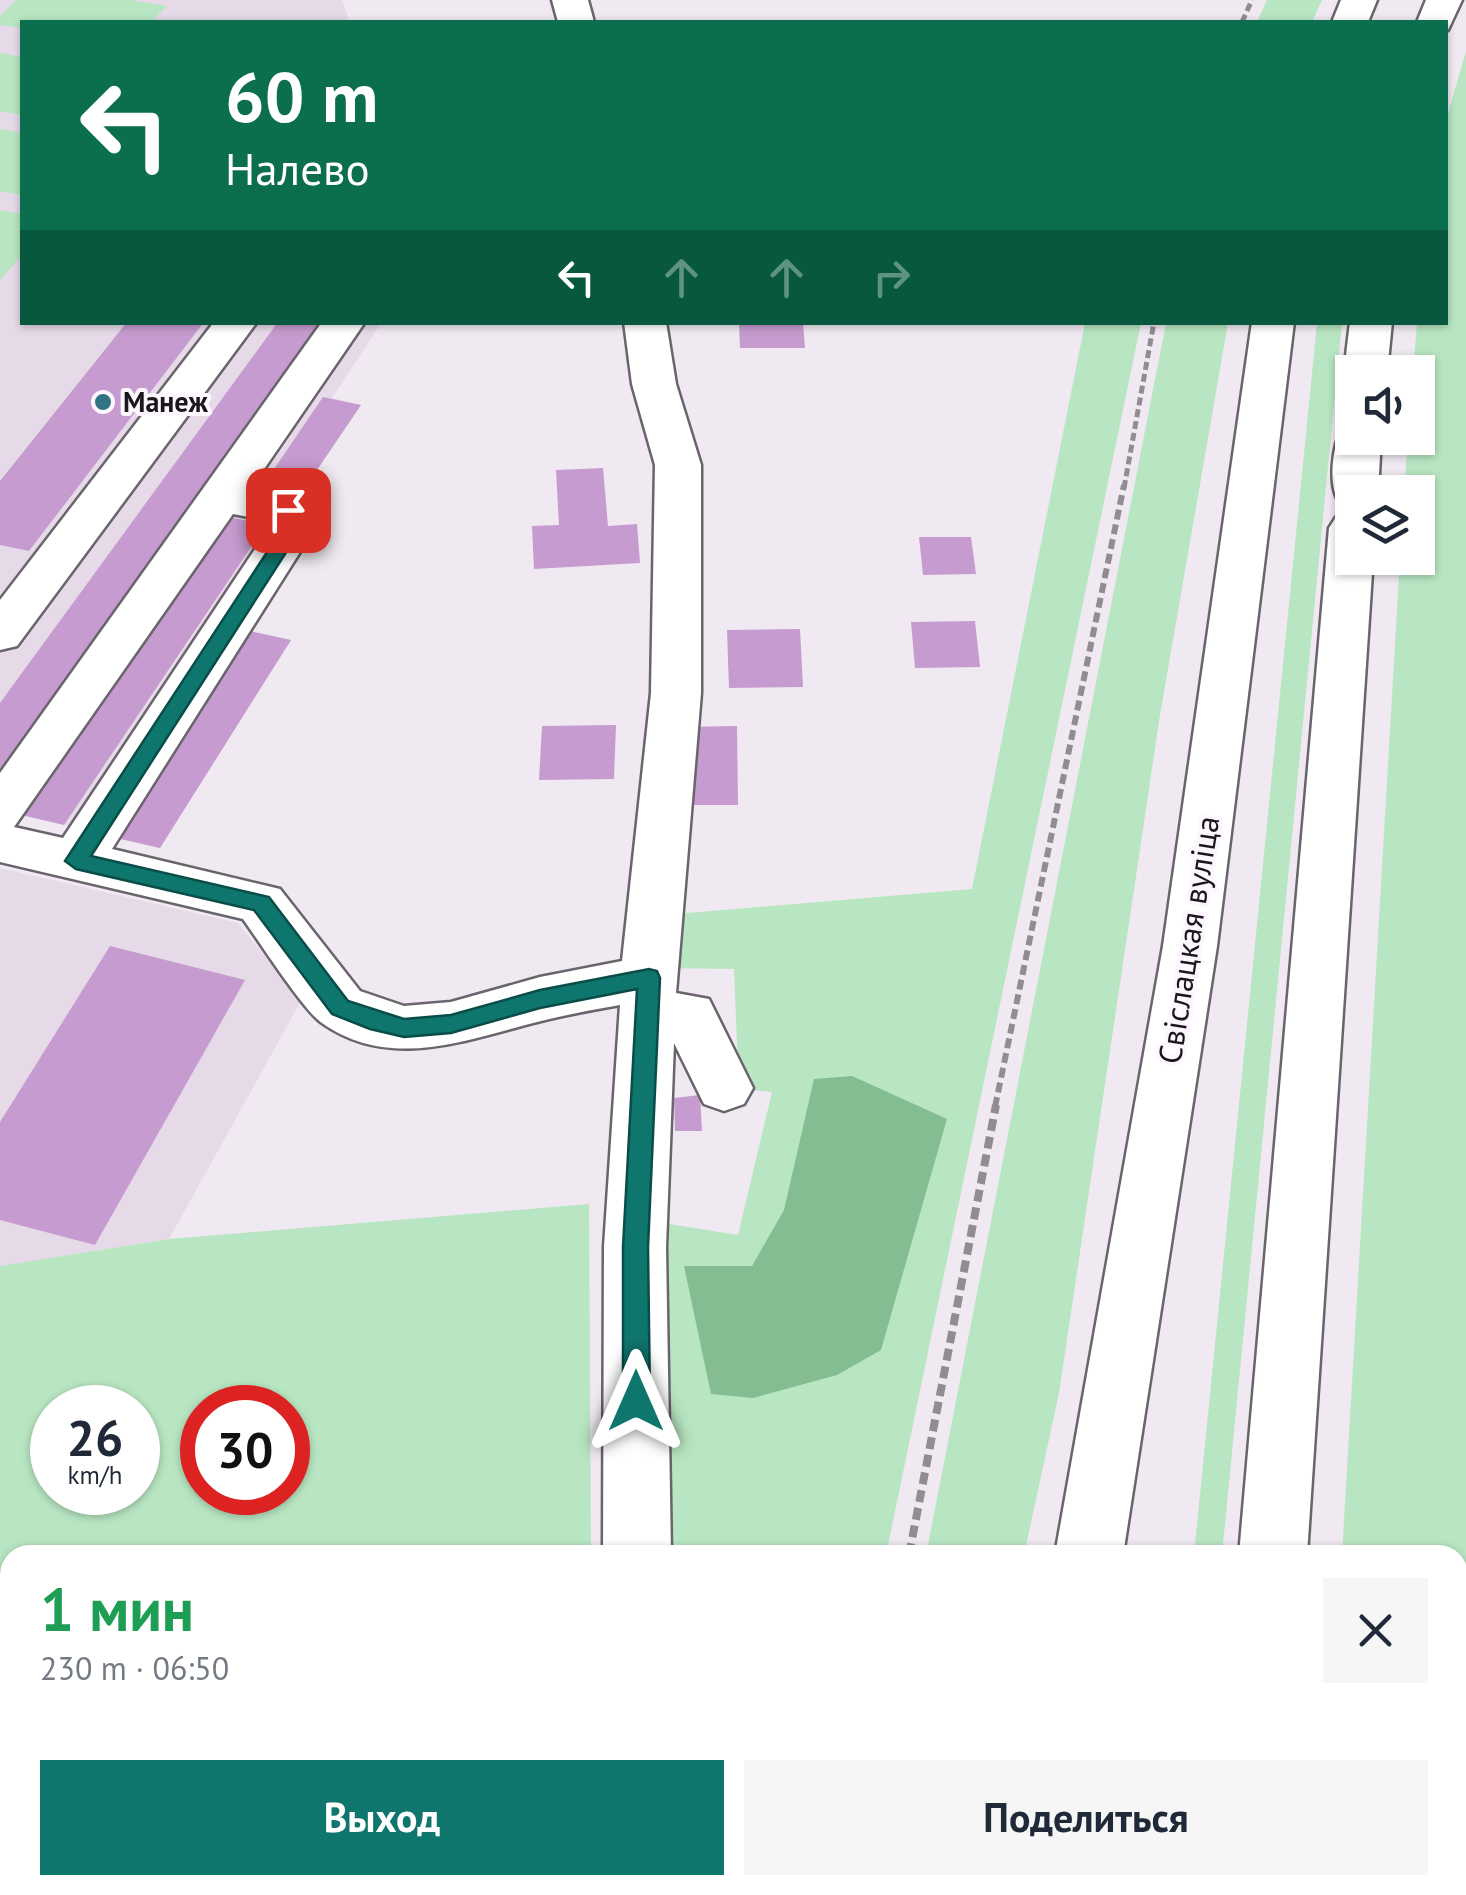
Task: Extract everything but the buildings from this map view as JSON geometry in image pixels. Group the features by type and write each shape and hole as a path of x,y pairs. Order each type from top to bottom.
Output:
{"main road":[{"path":"7,614 234,325"},
{"path":"0,812 342,325"},
{"path":"637,1545 636,1247 648,996 676,693 678,465 654,384 644,325"},
{"name":"Свіслацкая вуліца","path":"1091,1545 1190,946 1273,325"},
{"path":"1368,355 1371,325"},
{"path":"76,861 284,540 288,510 220,497"},
{"path":"1274,1545 1348,575"},
{"path":"0,844 261,903 340,1007 404,1028 451,1024 540,999 648,996 690,1014 724,1088"}],"path":[{"path":"911,1545 1033,910 1102,605 1153,325"}],"shaded area":[{"path":"0,0 342,0 349,20 20,20 20,325 380,325 332,398 361,405 307,486 304,545 251,631 291,640 160,848 0,809"},
{"path":"0,868 238,923 301,1001 169,1239 0,1266"}],"green space":[{"path":"16,0 130,0 167,6 153,20 20,20 20,28 0,25 0,16"},
{"path":"1267,0 1322,0 1313,20 1258,20"},
{"path":"1466,51 1466,1545 1343,1545 1399,575 1435,575 1435,475 1405,475 1407,455 1435,455 1435,355 1414,355 1417,325 1448,325 1448,114"},
{"path":"0,53 20,57 20,115 0,111"},
{"path":"0,129 20,133 20,195 0,191"},
{"path":"0,210 20,214 20,257 0,280"},
{"path":"1085,325 1141,325 888,1545 669,1545 663,1223 738,1235 772,1092 739,1089 734,969 661,968 664,915 972,889"},
{"path":"1166,325 1228,325 1160,715 1059,1393 1026,1545 928,1545"},
{"path":"1317,325 1342,325 1339,355 1335,355 1335,395 1223,1545 1195,1545"},
{"path":"852,1076 947,1119 881,1350 837,1375 753,1398 711,1394 684,1266 752,1266 784,1210 814,1079"},
{"path":"589,1204 591,1545 0,1545 0,1266 169,1239"}],"place":[{"name":"Манеж","path":"103,402"}],"route":[{"path":"288,510 284,540 76,861 261,903 340,1007 404,1028 451,1024 540,999 649,978 636,1247 636,1401"}]}
